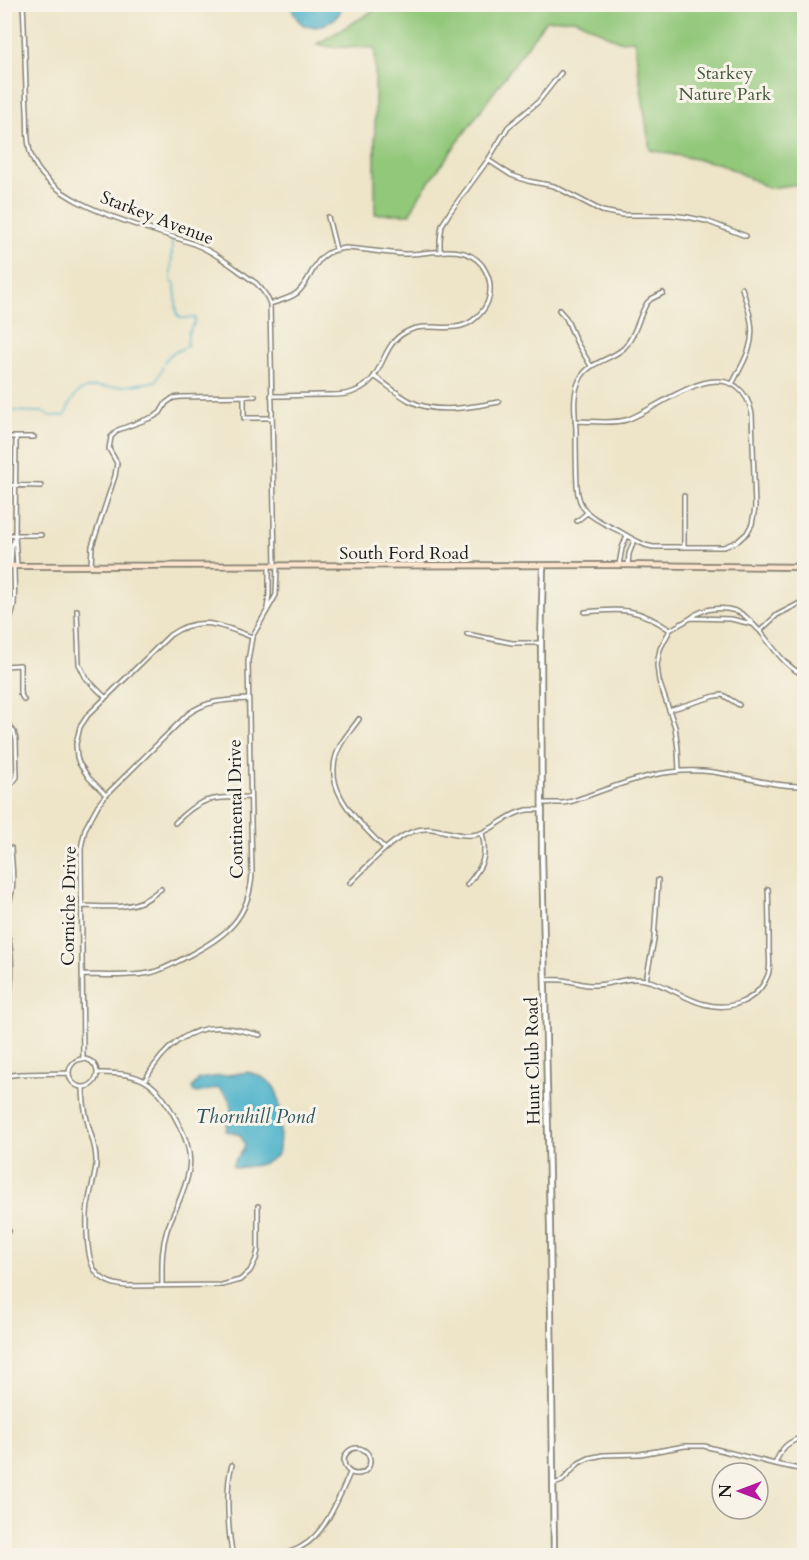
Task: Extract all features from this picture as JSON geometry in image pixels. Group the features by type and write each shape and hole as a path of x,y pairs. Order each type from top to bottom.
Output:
{"main road":[{"name":"South Ford Road","path":"4,566 804,567"}],"street":[{"name":"Starkey Avenue","path":"23,4 30,150 36,165 46,179 89,207 205,249 256,283 266,294 270,304"},
{"path":"440,252 445,218 488,160 508,127 538,102 561,73"},
{"path":"488,160 520,179 554,186 602,211 687,217 706,221 746,236"},
{"path":"328,217 336,249"},
{"path":"266,610 274,567 270,304 295,295 319,260 336,249 407,254 458,251 472,256 483,267 490,281 489,300 475,319 454,328 420,327 406,332 390,345 374,376 356,391 343,395 272,396"},
{"path":"732,384 749,348 752,334 742,288"},
{"path":"575,422 622,421 637,416 700,383 715,380 732,384 741,390 748,400 752,414 755,508 752,524 747,533 731,545 653,547 599,522 587,513 580,503 577,491 575,422 577,386 583,373 591,366 623,348 632,337 647,303 663,293"},
{"path":"559,310 566,318 591,366"},
{"path":"374,376 407,400 422,406 459,409 499,402"},
{"path":"91,566 92,546 115,476 117,463 110,449 111,437 118,430 160,413 166,403 173,398 255,396"},
{"path":"244,397 244,418 272,418"},
{"path":"4,436 34,437"},
{"path":"4,632 12,619 14,607 12,545 15,535 16,437"},
{"path":"4,485 41,486"},
{"path":"684,496 684,547"},
{"path":"577,521 587,513"},
{"path":"4,535 41,535"},
{"path":"619,565 627,536"},
{"path":"628,565 630,548 634,540"},
{"name":"Hunt Club Road","path":"543,566 541,810 554,1556"},
{"name":"Continental Drive","path":"82,975 141,974 159,971 213,942 236,921 246,904 251,882 248,661 252,638 276,596 274,567"},
{"path":"760,631 777,615 804,600"},
{"path":"679,771 677,737 659,681 657,665 660,649 670,630 703,610 727,609 747,618 788,665 804,675"},
{"path":"76,610 79,664 86,678 106,698"},
{"path":"585,612 615,610 636,612 656,620 670,630"},
{"path":"691,618 731,619 752,624"},
{"path":"106,795 83,771 77,757 76,744 78,733 84,722 106,698 170,635 179,629 197,623 214,624 252,638"},
{"path":"467,634 512,643 541,643"},
{"path":"4,666 20,665 20,693 24,700"},
{"path":"669,710 723,695 739,705"},
{"name":"Corniche Drive","path":"83,1059 81,848 84,829 106,795 176,724 192,711 216,701 248,699"},
{"path":"4,718 14,732 17,777 10,786 4,787"},
{"path":"359,720 338,751 334,767 336,783 340,797 348,808 386,849"},
{"path":"542,803 573,801 641,777 679,771 712,772 784,785 804,786"},
{"path":"176,823 185,812 201,801 212,798 250,797"},
{"path":"350,883 400,837 420,829 467,835 482,833 522,811 541,810"},
{"path":"467,885 483,860 485,847 482,833"},
{"path":"4,912 9,906 12,895 11,848"},
{"path":"646,980 654,940 658,880"},
{"path":"81,906 135,904 161,889"},
{"path":"545,980 562,980 588,985 626,979 646,980 704,1005 728,1007 740,1004 755,994 768,975 770,960 768,889"},
{"path":"4,927 9,938 11,971 10,1000 4,1013"},
{"path":"4,971 11,971"},
{"path":"145,1080 164,1052 190,1033 212,1028 226,1028 260,1035"},
{"path":"83,1059 93,1063 97,1073 92,1084 83,1087 73,1083 69,1073 75,1061 83,1059"},
{"path":"4,1076 69,1073"},
{"path":"97,1073 124,1073 145,1080 160,1092 168,1103 184,1134 190,1161 188,1178 163,1246 162,1285"},
{"path":"83,1087 86,1115 96,1155 96,1168 87,1218 87,1248 92,1266 102,1278 114,1284 128,1286 222,1285 234,1282 254,1265 258,1250 258,1206"},
{"path":"4,1223 9,1231"},
{"path":"775,1464 783,1447 804,1436"},
{"path":"554,1484 562,1481 579,1463 589,1458 603,1455 640,1455 685,1446 704,1446 804,1470"},
{"path":"354,1448 363,1449 368,1453 370,1459 369,1468 359,1474 350,1473 344,1466 346,1453 354,1448"},
{"path":"232,1466 229,1479 230,1538 233,1556"},
{"path":"278,1556 301,1547 324,1527 350,1473"}],"green space":[{"name":"Starkey Nature Park","path":"383,5 804,5 804,186 800,184 769,188 721,164 650,150 634,40 619,41 575,19 546,20 421,193 410,214 375,214 375,48 331,47 317,44"}],"water":[{"path":"290,5 339,5 341,9 336,17 326,24 309,27 299,21"},
{"name":"Thornhill Pond","path":"248,1072 259,1075 273,1085 279,1099 279,1147 278,1154 268,1161 258,1165 235,1168 232,1165 245,1144 240,1135 226,1131 231,1108 229,1098 218,1088 197,1093 192,1088 199,1079"}],"waterway":[{"path":"164,362 171,354 187,346 188,333 195,322 195,318 181,318 177,315 175,284 171,281 172,241"},
{"path":"4,411 44,412 50,416 64,416 74,397 82,390 91,387 123,386 156,381 163,367"}]}
